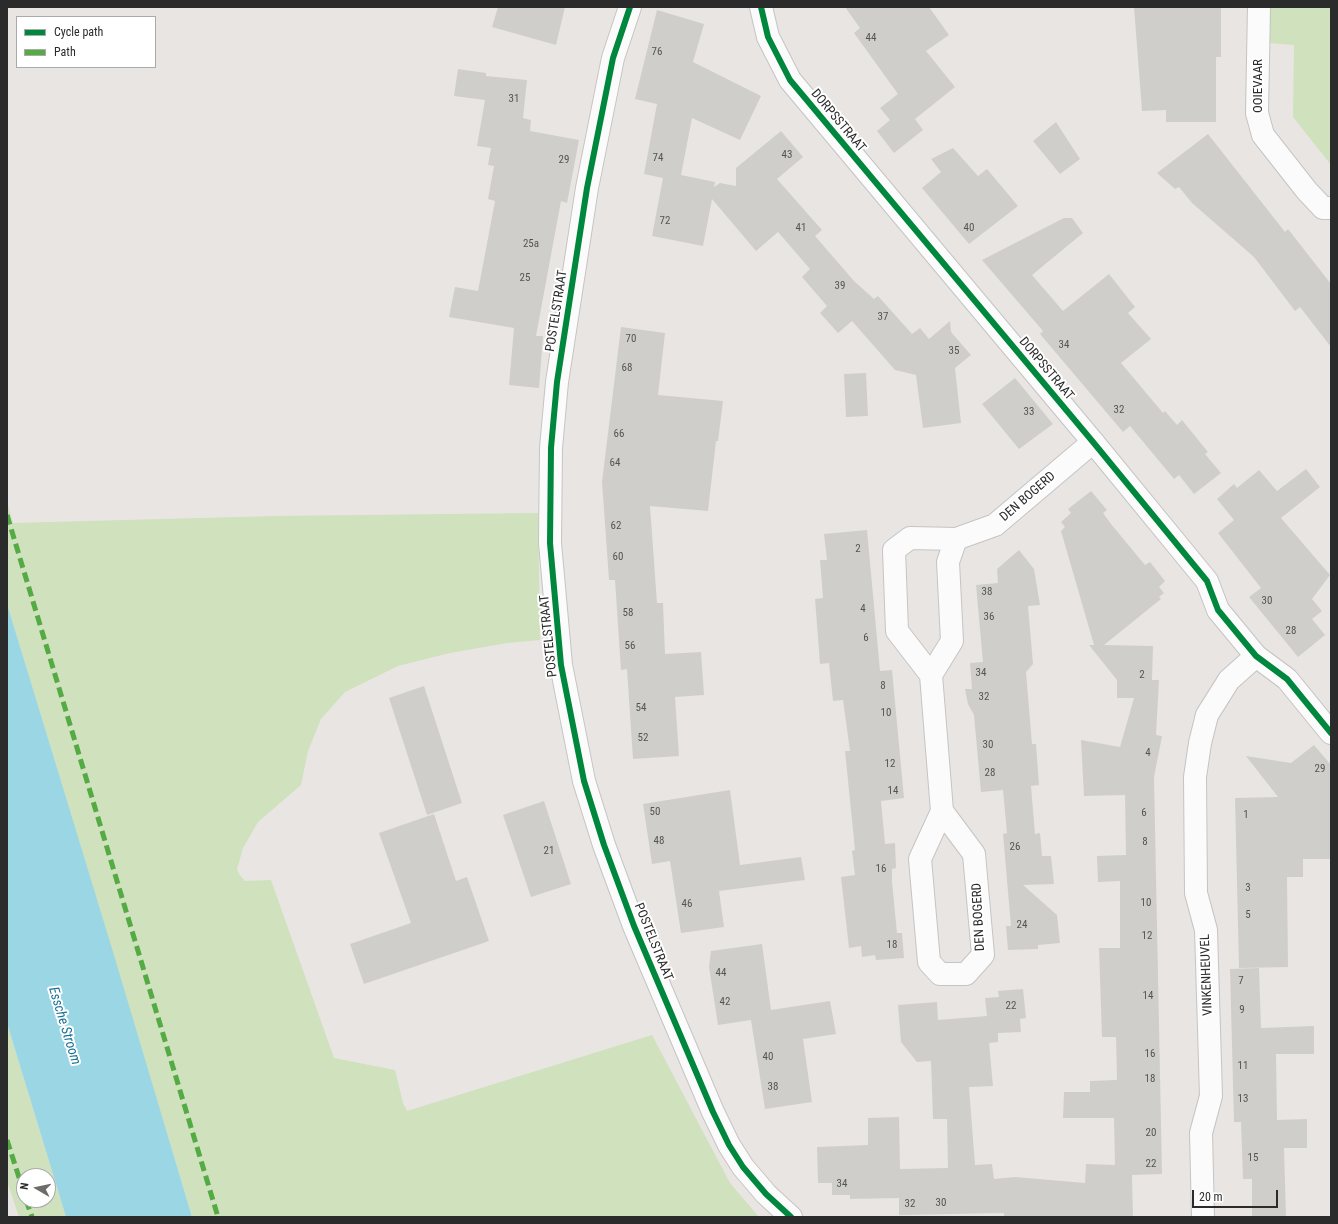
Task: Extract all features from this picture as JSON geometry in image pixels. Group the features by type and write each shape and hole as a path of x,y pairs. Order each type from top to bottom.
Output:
{"street":[{"name":"POSTELSTRAAT","path":"630,7 613,58 587,188 557,382 551,448 550,543 561,665 584,781 604,845 634,926 710,1105 729,1145 743,1167 766,1194 791,1217"},
{"name":"DORPSSTRAAT","path":"761,7 768,36 790,80 1093,442 1207,581 1218,610 1256,656 1287,679 1331,733"},
{"name":"OOIEVAAR","path":"1259,7 1257,113 1264,135 1307,191 1323,208 1331,208"},
{"name":"DEN BOGERD","path":"942,811 974,854 983,955 966,974 940,974 929,962 920,859 942,811 931,676 897,631 894,550 910,538 956,539 995,525 1093,442"},
{"path":"931,676 952,641 948,562 956,539"},
{"name":"VINKENHEUVEL","path":"1203,1217 1201,1133 1211,1096 1206,930 1196,893 1195,777 1200,743 1207,715 1229,680 1256,656"}],"green space":[{"path":"1269,7 1331,7 1331,165 1293,117 1294,45 1268,43"},
{"path":"7,501 13,523 275,516 538,513 540,640 507,643 450,653 398,666 345,692 321,719 308,751 301,785 258,822 243,848 237,869 245,881 271,880 334,1058 395,1070 403,1103 407,1111 652,1035 730,1183 759,1217 192,1217 7,604"},
{"path":"7,1023 51,1168 16,1168 16,1208 7,1181"},
{"path":"56,1184 66,1217 19,1217 16,1208 56,1208"}],"water":[{"name":"Essche Stroom","path":"7,604 192,1217 66,1217 56,1184 56,1168 51,1168 7,1023"}],"building":[{"path":"498,7 565,7 556,45 492,27"},
{"path":"845,7 929,7 949,35 926,51 955,87 915,119 923,130 894,153 877,131 890,120 880,108 898,94 854,33 860,28"},
{"path":"1134,7 1221,7 1221,57 1216,57 1216,122 1166,122 1166,110 1142,111"},
{"path":"657,10 704,24 693,62 761,96 740,140 692,118 681,175 715,182 714,187 720,183 736,186 736,168 781,131 803,157 777,179 822,230 815,236 854,281 874,299 878,296 912,334 920,328 929,339 950,321 951,332 971,355 955,368 961,423 923,428 916,375 895,370 852,321 838,333 820,313 827,306 802,277 810,269 778,232 756,251 712,199 703,246 652,236 663,178 644,174 657,104 635,99"},
{"path":"458,69 486,73 486,76 527,80 523,118 531,120 530,131 579,140 567,203 561,201 536,336 543,336 539,388 509,385 514,328 449,317 455,287 478,291 495,201 488,199 494,166 488,165 491,148 477,146 485,100 454,96"},
{"path":"1056,122 1080,159 1060,174 1033,141"},
{"path":"1208,134 1285,232 1288,229 1331,284 1331,347 1300,307 1295,311 1254,257 1192,203 1179,187 1175,189 1157,173"},
{"path":"953,148 978,176 987,169 1018,206 969,244 922,188 941,172 931,159"},
{"path":"1064,218 1072,218 1083,233 1032,275 1063,311 1109,274 1135,307 1128,313 1151,339 1121,363 1163,413 1165,411 1177,425 1182,420 1208,452 1205,454 1221,473 1194,494 1179,475 1174,479 1130,426 1123,432 1040,334 1043,331 982,260"},
{"path":"621,327 665,333 658,395 723,401 718,441 716,441 708,511 650,506 657,603 663,603 665,654 701,652 704,695 675,697 679,756 633,759 627,669 621,670 615,580 609,580 602,482"},
{"path":"866,373 868,416 846,417 844,374"},
{"path":"1015,378 1053,424 1019,449 982,404"},
{"path":"1306,469 1320,487 1281,518 1330,575 1312,599 1322,611 1312,619 1325,635 1298,657 1249,597 1261,588 1218,533 1234,520 1217,499 1234,484 1237,488 1259,470 1277,491"},
{"path":"1091,491 1107,510 1103,513 1111,524 1145,565 1150,562 1165,581 1159,587 1164,593 1159,597 1161,599 1104,645 1153,646 1152,680 1159,680 1156,735 1162,736 1154,777 1162,1174 1132,1175 1133,1217 1004,1217 1004,1213 899,1215 899,1198 850,1199 850,1195 832,1195 832,1183 818,1183 817,1147 868,1145 868,1118 899,1117 900,1169 948,1168 947,1119 933,1119 931,1061 917,1062 901,1042 898,1005 937,1002 938,1020 987,1016 985,998 999,997 998,991 1023,989 1026,1018 1020,1019 1021,1032 998,1033 998,1042 989,1043 993,1086 969,1087 975,1165 992,1164 994,1179 1015,1177 1085,1183 1086,1164 1115,1165 1114,1118 1063,1118 1064,1092 1090,1092 1090,1081 1117,1080 1116,1037 1102,1037 1099,948 1120,948 1120,881 1098,882 1097,856 1126,855 1125,795 1084,796 1081,740 1120,747 1134,698 1117,698 1117,680 1089,645 1094,645 1061,531 1065,527 1061,522 1071,513 1068,509"},
{"path":"867,530 880,671 892,670 904,798 881,801 885,844 895,843 896,868 892,869 892,882 897,933 902,933 904,958 876,960 875,955 862,957 861,946 849,948 841,877 855,875 852,851 855,850 845,751 850,751 843,700 833,701 829,663 820,664 815,599 823,598 820,560 827,560 824,534"},
{"path":"1019,550 1034,569 1040,605 1028,606 1033,664 1026,672 1032,744 1036,744 1039,785 1031,786 1035,834 1040,833 1042,856 1051,856 1054,884 1023,885 1057,915 1060,943 1038,945 1038,949 1008,950 1006,926 1011,926 1003,834 1007,833 1003,790 981,792 974,715 968,704 965,689 972,689 970,663 983,662 976,585 998,583 997,569"},
{"path":"424,686 462,803 427,815 389,698"},
{"path":"1314,745 1331,765 1331,859 1303,859 1303,877 1287,877 1288,967 1239,968 1235,798 1278,797 1246,756 1291,763"},
{"path":"730,790 740,865 801,857 805,880 719,891 724,927 681,933 670,861 652,864 643,804"},
{"path":"544,801 571,884 531,897 503,815"},
{"path":"434,814 456,881 467,877 489,941 364,984 350,944 411,923 379,833"},
{"path":"762,944 771,1010 830,1001 836,1034 803,1039 812,1102 765,1109 751,1020 718,1025 709,967 711,951"},
{"path":"1259,968 1261,1028 1314,1026 1314,1054 1276,1054 1277,1120 1307,1119 1307,1148 1284,1148 1286,1217 1252,1217 1252,1179 1243,1179 1241,1122 1234,1122 1230,969"}],"marked path":[{"path":"7,515 218,1217"},
{"path":"7,1140 16,1168"},
{"path":"29,1208 32,1217"}],"cycle path":[{"path":"630,7 613,58 587,188 557,382 551,448 550,543 561,665 584,781 604,845 634,926 713,1112 729,1145 743,1167 766,1194 791,1217"},
{"path":"761,7 768,37 790,80 1093,442 1207,581 1218,610 1256,656 1287,679 1331,733"}]}
